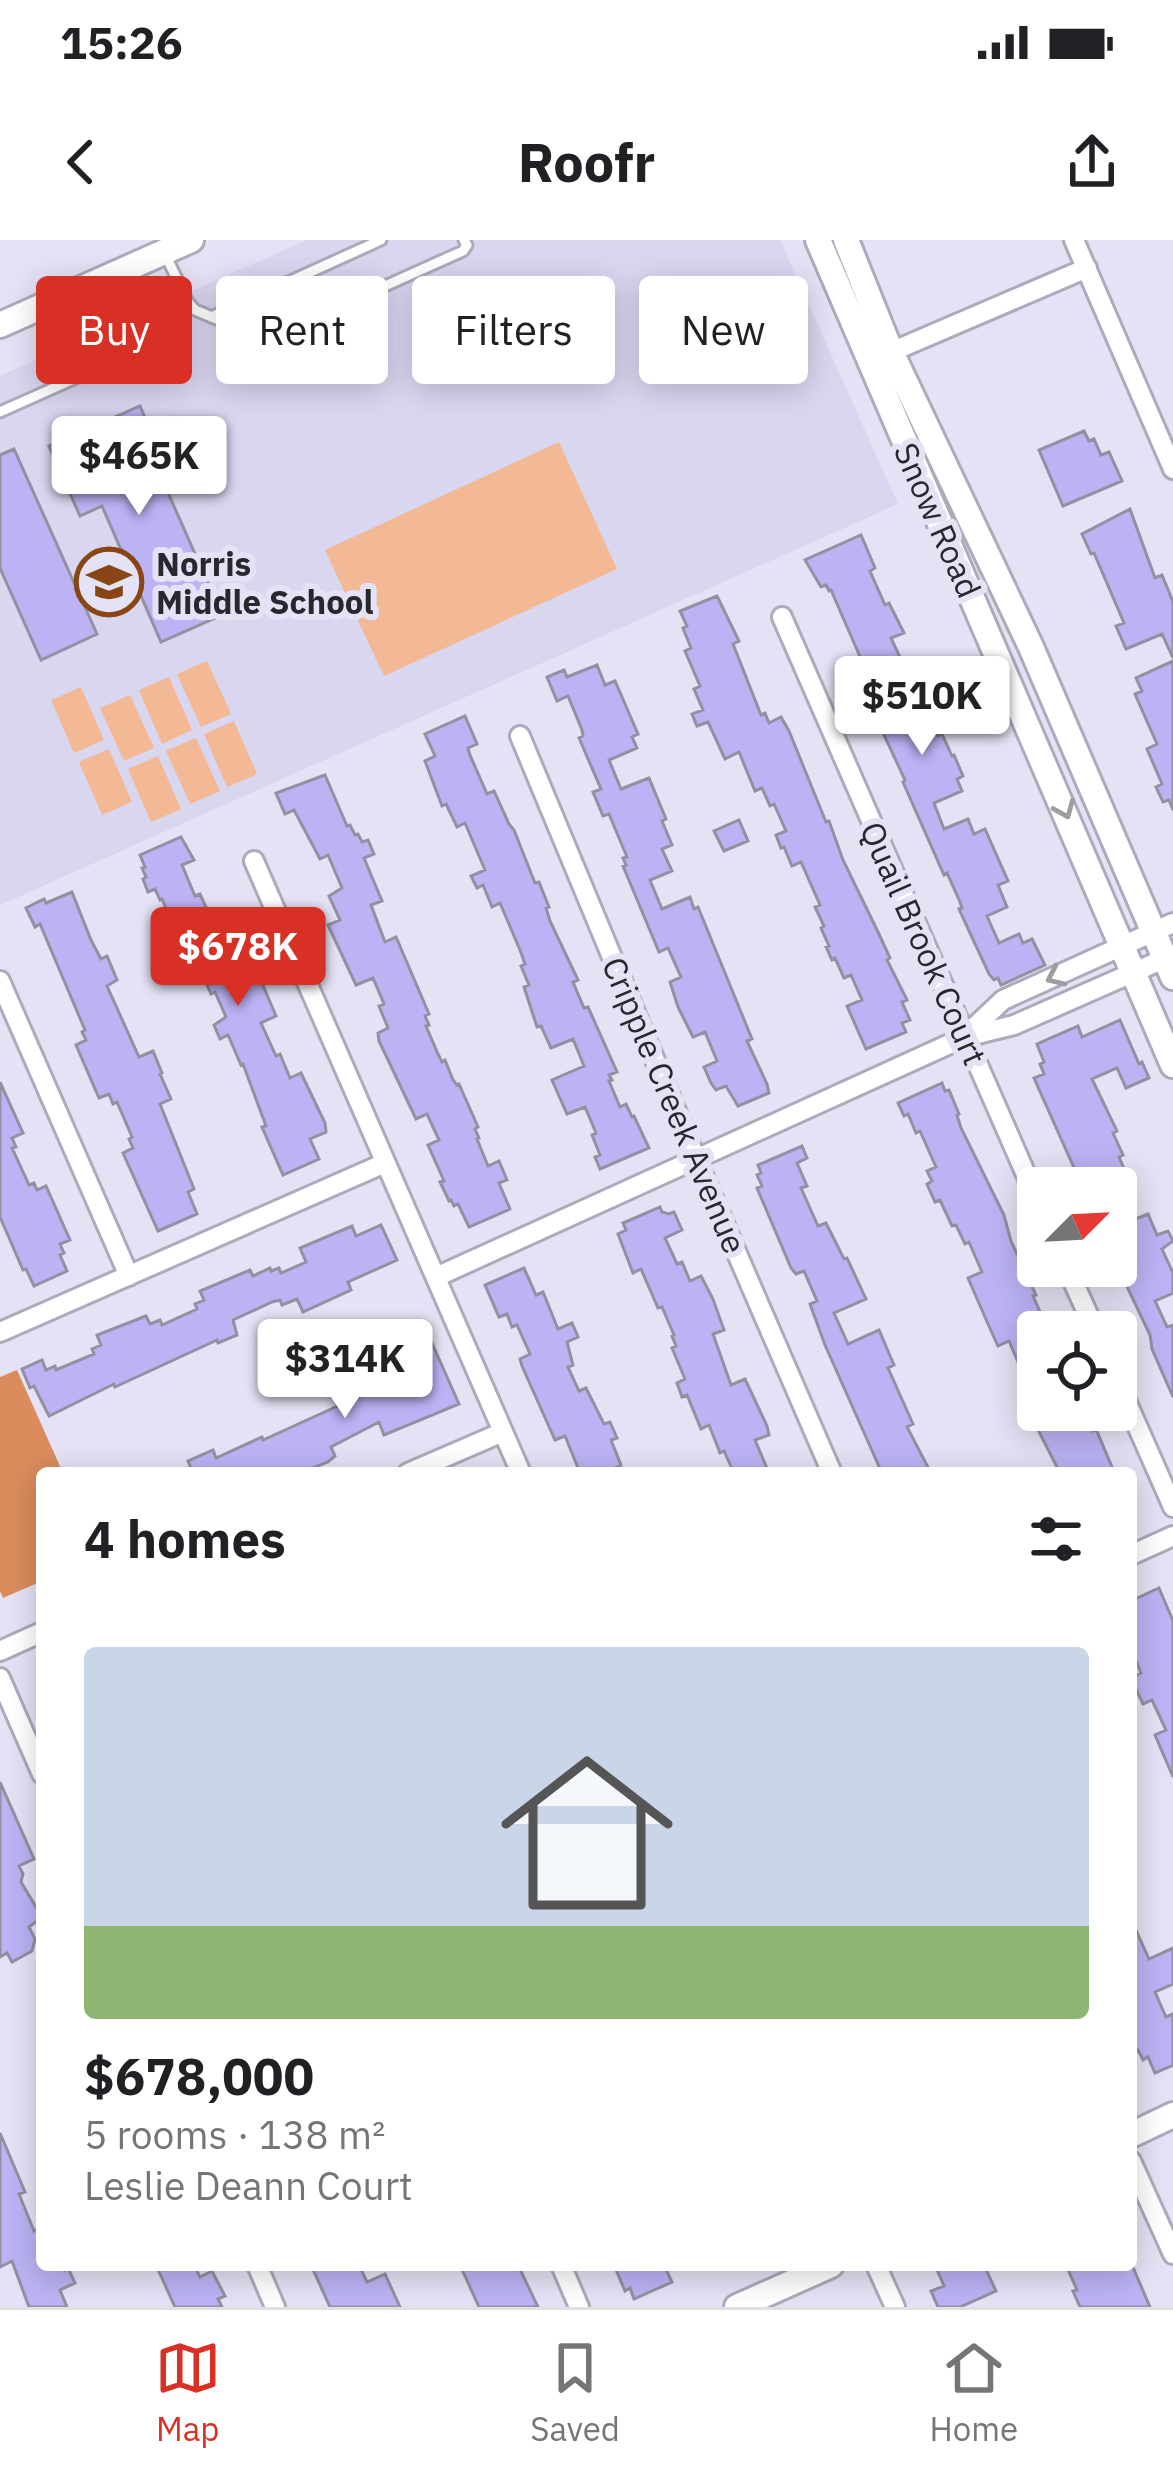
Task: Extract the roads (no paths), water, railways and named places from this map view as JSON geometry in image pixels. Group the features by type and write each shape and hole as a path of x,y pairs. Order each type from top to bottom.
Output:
{"main road":[{"path":"111,276 191,240"},
{"name":"Snow Road","path":"818,240 1173,1066"},
{"name":"Snow Road","path":"846,240 891,352 1163,927 1170,963"},
{"path":"0,326 36,310"},
{"path":"1137,2132 1173,2115"},
{"path":"737,2307 818,2271"}],"street":[{"path":"1075,240 1173,469"},
{"path":"891,352 1087,268"},
{"name":"Quail Brook Court","path":"782,617 1023,1167"},
{"name":"Cripple Creek Avenue","path":"520,736 829,1467"},
{"path":"254,861 518,1467"},
{"path":"965,1036 1003,1000 1163,927"},
{"path":"436,1277 965,1036 1013,1025 1134,972 1170,963"},
{"path":"0,981 129,1276"},
{"path":"0,1332 386,1163"},
{"path":"1137,1426 1173,1507"},
{"path":"422,1467 503,1432"},
{"path":"1137,1552 1173,1536"},
{"path":"0,1651 36,1636"},
{"path":"0,1678 36,1760"},
{"path":"1137,2174 1173,2254"},
{"path":"260,2271 275,2307"},
{"path":"564,2271 579,2307"},
{"path":"879,2271 895,2307"}],"lane":[{"path":"211,316 381,240"},
{"path":"164,252 195,310 258,335 279,333 463,251 464,240"},
{"path":"0,412 63,384"}],"place":[{"name":"Norris Middle School","path":"109,582"}]}
